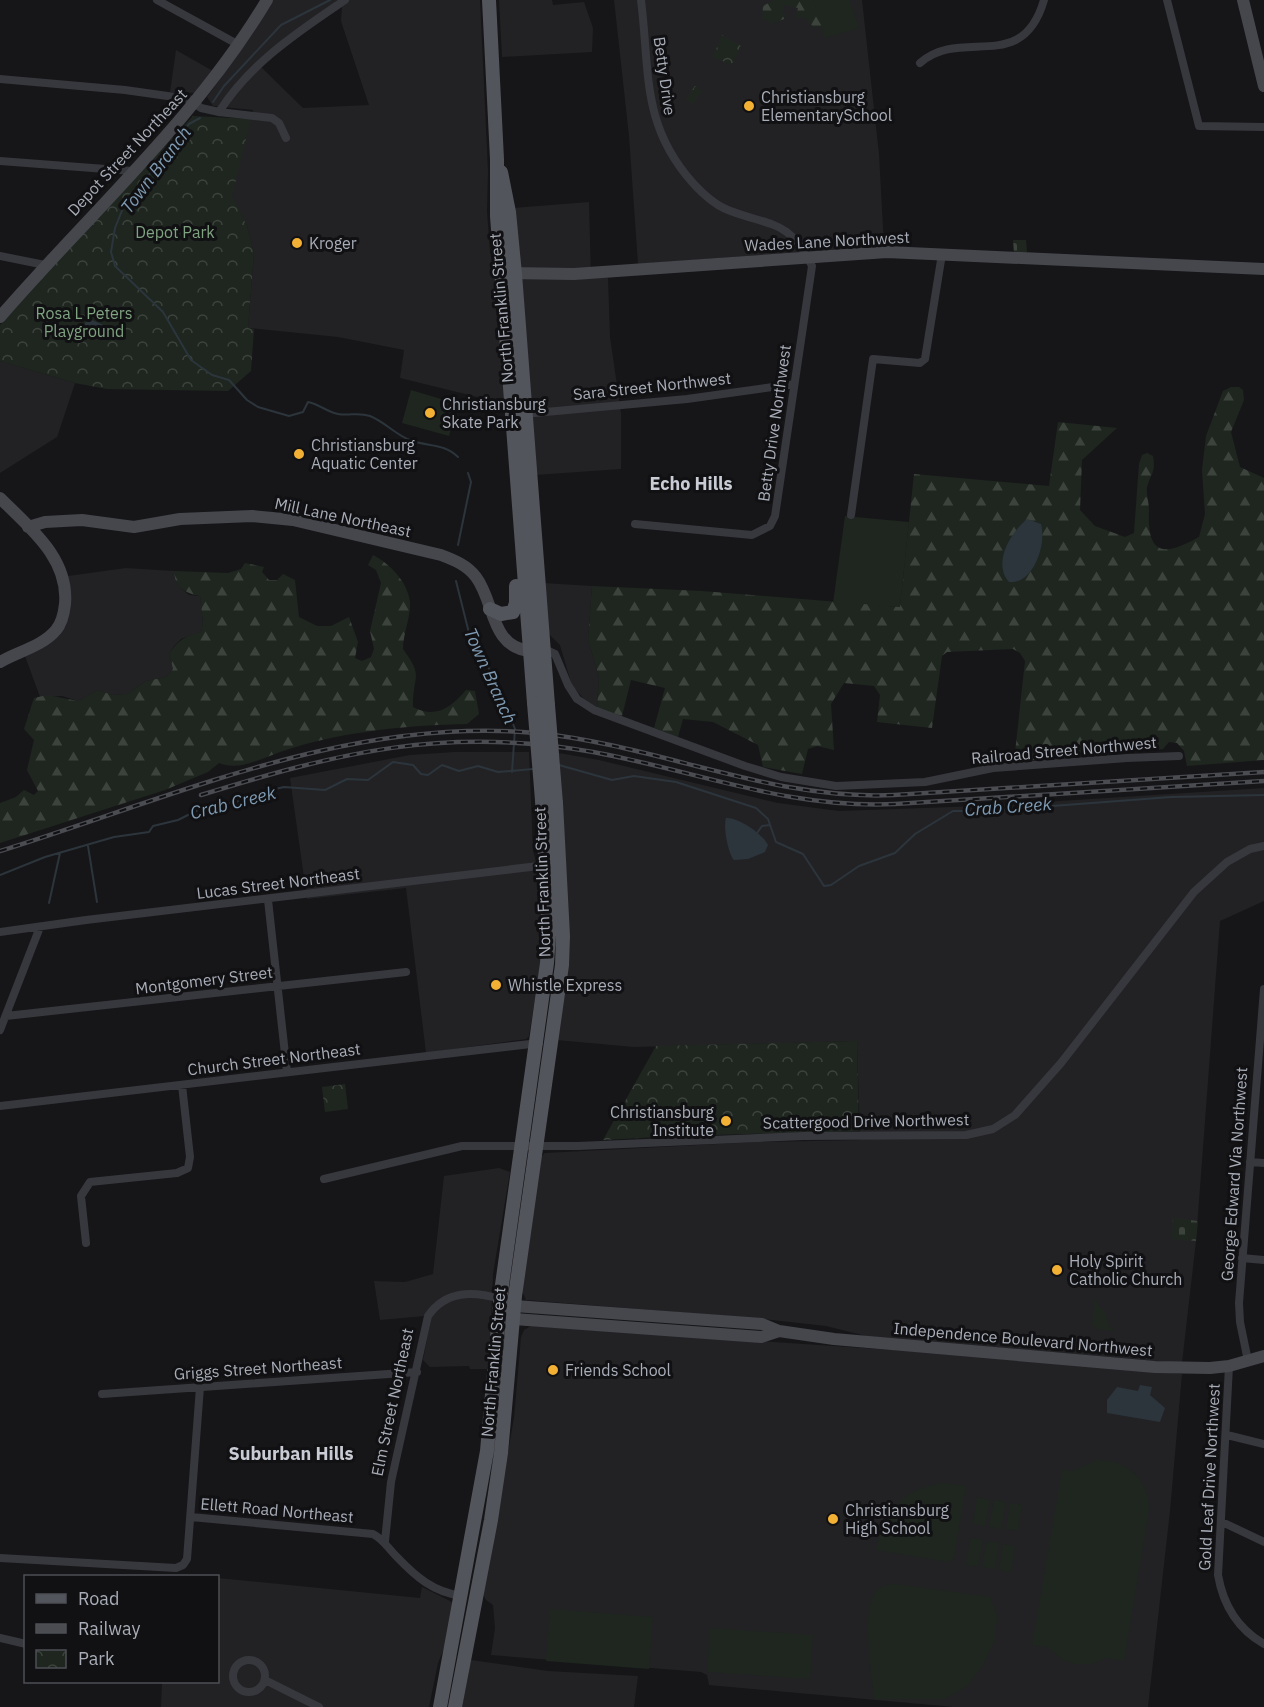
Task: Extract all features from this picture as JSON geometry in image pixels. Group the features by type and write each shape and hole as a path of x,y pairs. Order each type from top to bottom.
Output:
{"main road":[{"name":"North Franklin Street","path":"489,0 498,159 509,212 515,274 520,524 536,650"},
{"name":"North Franklin Street","path":"440,1707 487,1451 501,1299 529,1145 544,1043 556,803 541,704 519,414 501,272 495,189 498,159"},
{"path":"490,609 508,614 516,607 514,558 520,524"},
{"name":"North Franklin Street","path":"541,704 542,801 553,865"},
{"name":"North Franklin Street","path":"455,1707 491,1520 502,1443 529,1145"}],"street":[{"path":"157,0 238,45"},
{"name":"Depot Street Northeast","path":"0,317 45,265 195,104 267,0"},
{"path":"219,112 233,90 276,49 345,0"},
{"name":"Betty Drive","path":"641,0 651,99 656,122 671,156 696,186 716,204 785,230 802,246 808,258"},
{"path":"920,63 937,53 1008,43 1021,38 1031,30 1038,19 1044,0"},
{"path":"1167,0 1198,126 1264,127"},
{"path":"1243,0 1264,86"},
{"path":"0,79 125,90 189,99 201,108 272,118 279,123 286,138"},
{"path":"0,161 132,171"},
{"name":"Wades Lane Northwest","path":"501,272 574,274 887,252 1264,269"},
{"path":"851,515 873,359 920,363 925,359 942,254"},
{"path":"0,256 45,265"},
{"name":"Betty Drive Northwest","path":"635,524 752,535 770,526 776,516 811,276 812,266 808,258"},
{"name":"Sara Street Northwest","path":"519,414 675,400 794,384"},
{"path":"0,498 28,527 59,566 65,583 64,615 57,629 45,641 0,662"},
{"name":"Mill Lane Northeast","path":"28,527 45,522 82,520 134,527 218,516 252,516 293,520 441,555 458,562 474,575 501,636 522,651 536,650"},
{"name":"Railroad Street Northwest","path":"536,650 555,654 568,685 577,699 594,710 654,734 781,777 836,786 875,786 925,782 993,768 1179,756"},
{"name":"Scattergood Drive Northwest","path":"324,1179 462,1146 804,1136 959,1136 993,1129 1015,1115 1061,1063 1194,892 1227,862 1250,849 1264,846"},
{"name":"Lucas Street Northeast","path":"0,932 553,865"},
{"path":"268,900 287,1072"},
{"path":"0,1030 40,927"},
{"name":"Montgomery Street","path":"6,1016 406,972"},
{"name":"George Edward Via Northwest","path":"1248,1361 1240,1322 1242,1258 1261,1060 1264,989"},
{"name":"Church Street Northeast","path":"0,1106 544,1043"},
{"path":"86,1243 81,1196 90,1182 177,1173 188,1168 190,1157 182,1085"},
{"path":"1250,1162 1264,1163"},
{"path":"1242,1258 1264,1260"},
{"name":"Elm Street Northeast","path":"386,1541 391,1482 417,1372 425,1327 435,1307 453,1295 467,1293 501,1299"},
{"path":"501,1299 514,1312"},
{"name":"Independence Boulevard Northwest","path":"514,1312 761,1337 779,1331 834,1339 1189,1369 1229,1366 1264,1356"},
{"name":"Gold Leaf Drive Northwest","path":"1229,1366 1218,1575 1220,1590 1234,1617 1246,1632 1264,1644"},
{"name":"Griggs Street Northeast","path":"102,1394 417,1372"},
{"path":"190,1517 200,1387"},
{"path":"1227,1435 1264,1444"},
{"name":"Ellett Road Northeast","path":"0,1558 176,1568 188,1559 190,1517 373,1534 386,1541"},
{"path":"1222,1522 1264,1542"},
{"path":"386,1541 394,1554 422,1581 446,1593 462,1596"},
{"path":"0,1638 24,1644"},
{"path":"265,1680 319,1707"}],"shaded area":[{"path":"272,0 480,0 488,171 487,211 490,252 497,288 506,404 400,378 404,350 338,337 248,328 254,253 247,226 231,196 253,110 213,106 207,97 254,32","holes":["342,7 341,21 369,105 303,108 261,67 311,27"]},
{"path":"499,0 552,0 553,5 584,2 593,28 592,52 502,57"},
{"name":"Christiansburg ElementarySchool","path":"614,0 862,0 879,154 884,246 638,264 629,136"},
{"path":"176,50 213,71 195,93 170,92"},
{"path":"589,202 591,278 608,278 610,337 621,413 621,469 535,475 513,208"},
{"path":"87,318 106,326 104,332 84,327"},
{"path":"0,361 75,383 57,437 0,473"},
{"path":"1027,519 1041,524 1040,552 1025,577 1009,582 1002,566 1003,557 1015,532"},
{"path":"126,568 174,571 174,577 181,588 189,595 200,596 203,623 201,632 181,639 174,646 169,654 173,669 166,677 146,681 127,694 113,695 98,690 78,701 62,696 40,697 25,656 48,644 65,627 70,596 68,576"},
{"path":"543,583 592,586 588,640 599,677 597,708 585,700 572,686 560,645 548,633"},
{"path":"454,752 529,752 533,851 541,880 544,942 529,1036 526,1039 426,1053 406,888 307,899 290,778 410,755"},
{"path":"559,753 599,760 778,803 839,811 980,806 1264,788 1264,901 1220,921 1196,1241 1182,1363 870,1337 826,1326 763,1319 526,1300 522,1291 540,1158 545,1153 756,1142 860,1140 857,1041 634,1047 557,1040 563,804"},
{"path":"726,818 743,823 761,836 768,845 765,852 748,859 734,860 727,840"},
{"path":"499,1168 510,1172 493,1274 489,1369 470,1369 469,1366 430,1367 423,1360 431,1319 424,1316 380,1320 374,1281 405,1282 433,1274 444,1176"},
{"name":"Christiansburg High School","path":"531,1326 970,1355 1182,1374 1170,1511 1148,1707 954,1707 709,1685 707,1675 701,1672 491,1655 495,1628 493,1605 486,1600 483,1594 514,1418 521,1337 524,1330"},
{"path":"1140,1385 1152,1387 1150,1395 1165,1408 1160,1422 1107,1413 1107,1400 1117,1387 1138,1391"},
{"path":"219,1578 420,1598 422,1587 453,1604 429,1707 161,1707 162,1683 219,1683"},
{"path":"471,1660 548,1671 638,1676 634,1707 462,1707"}],"green space":[{"path":"774,0 813,0 822,26 814,28 806,18 796,17 798,8 784,5 782,13 785,14 784,19 771,24 767,19 762,20 763,6"},
{"path":"813,0 850,0 859,28 825,38"},
{"path":"722,35 741,46 732,65 713,57"},
{"path":"695,86 702,91 693,104 686,99"},
{"name":"Depot Park","path":"193,116 251,119 232,196 247,226 254,253 248,328 254,329 251,371 228,391 107,389 75,383 0,361 0,325 78,237"},
{"path":"1013,240 1026,240 1027,252 1014,253"},
{"path":"1231,387 1239,387 1243,390 1244,400 1231,432 1240,467 1264,478 1264,760 1187,766 1184,751 1177,743 1169,742 1163,749 1014,762 1025,661 1020,653 1013,649 947,652 942,656 932,728 877,722 880,695 874,686 844,683 831,704 834,750 817,746 808,749 802,774 763,767 758,745 713,722 683,719 678,737 654,728 665,688 631,680 622,716 597,708 599,677 588,640 592,586 702,591 900,607 914,474 1049,486 1058,422 1117,428 1082,460 1080,510 1095,526 1125,537 1134,533 1139,464 1142,455 1147,453 1153,456 1154,462 1147,490 1149,525 1154,543 1159,548 1166,549 1186,544 1199,537 1205,514 1202,470 1206,436 1223,391"},
{"name":"Christiansburg Skate Park","path":"411,390 458,404 449,436 402,423"},
{"path":"845,516 909,522 900,607 833,603"},
{"path":"373,555 402,580 410,602 403,649 416,672 413,707 435,712 454,702 466,690 475,691 479,714 467,724 372,731 302,745 242,765 219,763 208,772 165,790 0,843 0,803 16,797 24,790 34,795 38,791 27,770 34,740 24,729 34,698 47,695 78,701 98,690 113,695 127,694 146,681 166,677 173,669 169,654 172,649 183,639 201,632 203,623 200,596 182,589 176,581 174,571 228,573 241,569 245,563 264,567 262,572 269,580 277,580 283,574 295,580 299,617 317,626 331,626 349,617 358,642 355,658 362,661 371,657 374,649 370,631 381,583 376,570 368,565"},
{"path":"857,1041 859,1131 603,1140 656,1046"},
{"path":"345,1084 348,1109 325,1112 322,1087"},
{"path":"1173,1218 1198,1221 1196,1241 1172,1239"},
{"path":"1098,1298 1097,1304 1106,1313 1109,1327 1114,1328 1113,1331 1097,1329 1092,1324 1094,1301"},
{"path":"1097,1460 1118,1463 1134,1473 1145,1489 1149,1510 1124,1661 1107,1658 1091,1664 1076,1664 1063,1660 1047,1647 1032,1645 1062,1470 1072,1471"},
{"path":"943,1483 966,1486 954,1558 948,1562 876,1550 884,1524 898,1504 917,1490"},
{"path":"977,1497 990,1500 985,1526 973,1524"},
{"path":"994,1500 1006,1502 1001,1529 989,1527"},
{"path":"1010,1503 1022,1505 1018,1531 1006,1529"},
{"path":"971,1538 983,1540 978,1567 966,1565"},
{"path":"987,1541 999,1543 995,1569 982,1567"},
{"path":"1003,1544 1015,1546 1011,1572 999,1570"},
{"path":"895,1584 990,1597 997,1616 995,1640 983,1665 967,1686 945,1699 874,1699 868,1644 871,1602 879,1589"},
{"path":"550,1609 653,1617 649,1669 546,1661"},
{"path":"710,1628 813,1635 810,1679 707,1672"}],"waterway":[{"name":"Town Branch","path":"213,102 224,86 281,25 330,0"},
{"name":"Town Branch","path":"200,118 189,124 123,208 115,228 111,252 115,266 163,312 191,360 212,375 229,380 247,400 258,407 289,416 303,412 308,402 338,414 366,415 405,438 447,449 458,457"},
{"name":"Town Branch","path":"458,545 471,482 468,473"},
{"name":"Town Branch","path":"456,581 469,633 497,683 515,729 512,772"},
{"name":"Crab Creek","path":"0,875 45,857 114,837 149,832 153,826 178,820 200,809 245,800 271,790 284,787 325,790 347,779 368,780 393,762 413,765 421,774 428,775 442,765 459,771 478,766 498,772 533,769"},
{"name":"Crab Creek","path":"559,765 612,780 634,776 676,782 756,808 768,819 776,842 803,854 824,886 831,885 859,866 895,853 915,834 953,811 986,811 1171,797 1264,795"},
{"name":"Crab Creek","path":"757,833 762,826 770,825"},
{"path":"88,846 97,902"},
{"path":"49,903 60,853"}],"railway":[{"path":"0,851 264,765 331,749 398,737 467,731 536,733 581,739 759,781 803,790 848,795 894,795 1264,772"},
{"path":"201,795 300,766 347,756 441,743 489,742 540,745 593,752 779,795 855,804 895,804 1264,781"}],"place":[{"name":"Christiansburg ElementarySchool","path":"749,106"},
{"name":"Kroger","path":"297,243"},
{"name":"Christiansburg Skate Park","path":"430,413"},
{"name":"Christiansburg Aquatic Center","path":"299,454"},
{"name":"Whistle Express","path":"496,985"},
{"name":"Christiansburg Institute","path":"726,1121"},
{"name":"Holy Spirit Catholic Church","path":"1057,1270"},
{"name":"Friends School","path":"553,1370"},
{"name":"Christiansburg High School","path":"833,1519"}],"district":[{"name":"Echo Hills","path":"691,484"},
{"name":"Suburban Hills","path":"291,1454"}],"park label":[{"name":"Rosa L Peters Playground","path":"84,322"}]}
